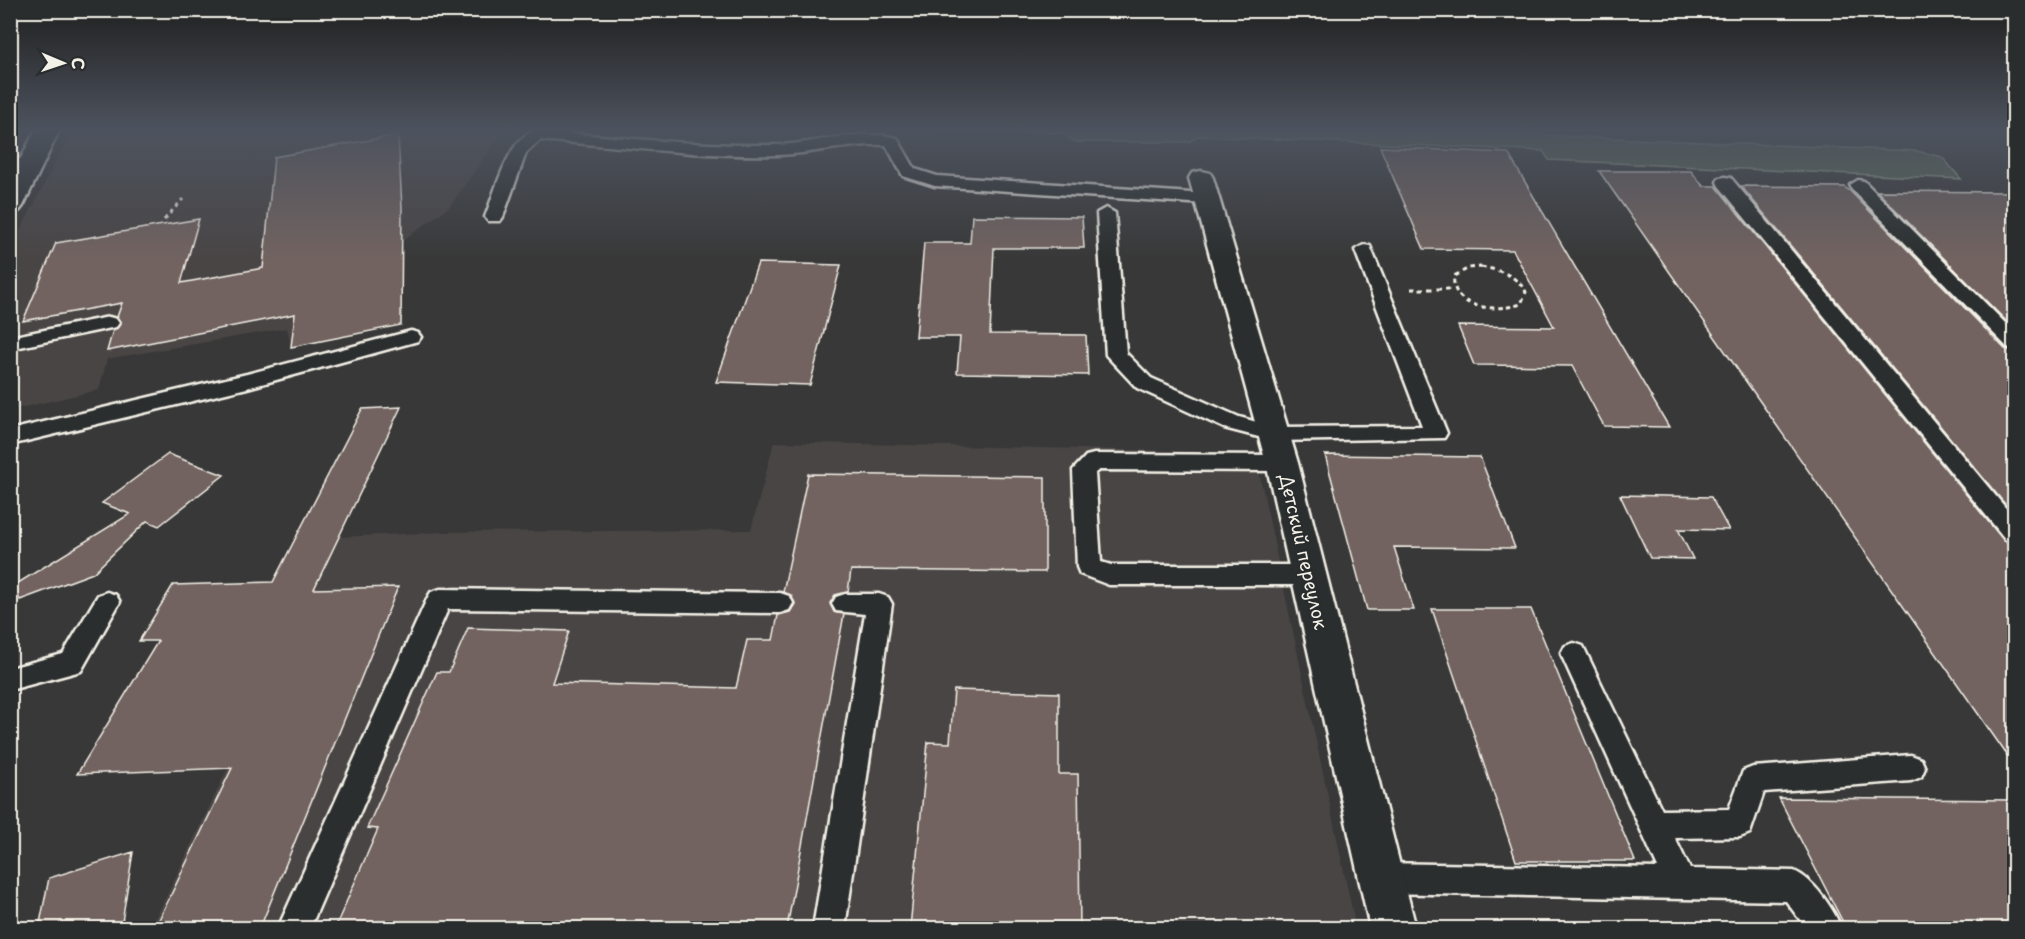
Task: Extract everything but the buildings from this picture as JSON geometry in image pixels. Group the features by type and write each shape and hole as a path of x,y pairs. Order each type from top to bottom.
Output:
{"street":[{"path":"10,206 19,173"},
{"name":"Детский переулок","path":"1203,188 1278,449 1393,928"}],"lane":[{"path":"494,217 511,173"},
{"path":"911,173 935,181 1203,188"},
{"path":"1725,182 2014,534"},
{"path":"1858,185 2014,343"},
{"path":"1107,213 1116,354 1144,382 1232,423 1278,449"},
{"path":"1308,575 1108,575 1089,567 1084,470 1094,462 1278,449 1436,433 1377,289 1364,250"},
{"path":"10,343 109,323"},
{"path":"10,438 248,381 411,337"},
{"path":"294,928 440,599 780,603"},
{"path":"10,679 72,663 107,602"},
{"path":"829,928 879,604 846,604"},
{"path":"1574,654 1680,882"},
{"path":"1655,824 1740,824 1753,780 1911,768"},
{"path":"1380,878 1794,886 1825,928"}],"path":[{"path":"164,220 183,200"},
{"path":"1377,289 1453,289 1468,302 1503,310 1521,304 1526,292 1523,285 1506,273 1481,267 1469,268 1454,276 1451,282 1453,289"}],"shaded area":[{"path":"50,173 474,173 449,207 401,242 401,325 291,347 287,328 107,359 99,390 11,410 10,250"},
{"path":"774,442 1255,453 1356,928 151,928 339,537 445,532 751,530"}],"green space":[{"path":"1827,173 1956,173 1961,179"}]}
